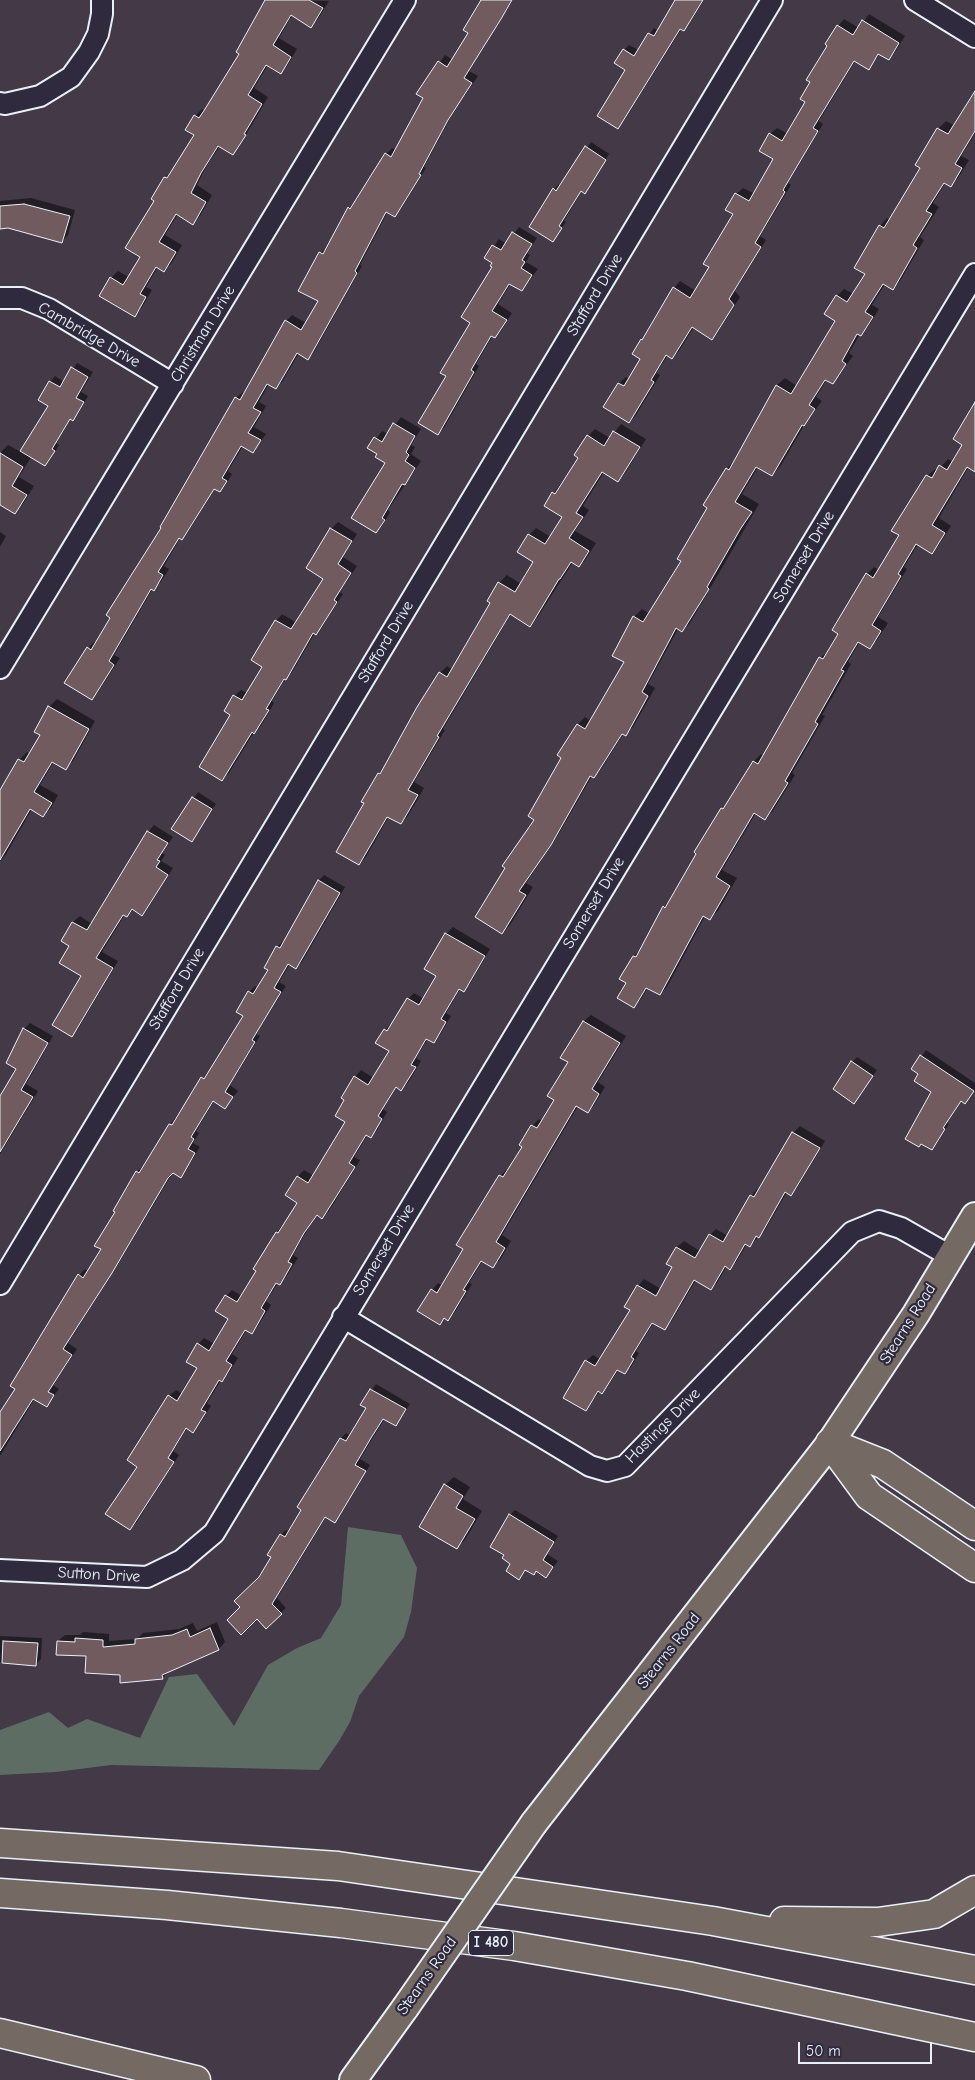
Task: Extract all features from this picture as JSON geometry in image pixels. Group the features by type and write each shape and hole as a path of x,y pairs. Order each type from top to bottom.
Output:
{"highway":[{"path":"830,1443 883,1464 975,1526"},
{"path":"830,1443 869,1496 975,1568"},
{"path":"0,1843 338,1866 713,1921 975,1970"},
{"path":"713,1921 878,1922 934,1914 975,1890"},
{"name":"I 480","path":"0,1892 167,1905 341,1923 514,1946 687,1976 975,2036"},
{"path":"0,2033 196,2080"}],"main road":[{"name":"Stearns Road","path":"353,2080 534,1823 830,1443 916,1314 975,1216"}],"street":[{"path":"0,103 40,96 71,78 89,52 98,34 102,14 102,0"},
{"name":"Christman Drive","path":"0,668 405,0"},
{"name":"Stafford Drive","path":"0,1284 772,0"},
{"path":"915,0 975,37"},
{"name":"Somerset Drive","path":"214,1533 975,274"},
{"name":"Cambridge Drive","path":"0,298 22,298 49,309 173,384"},
{"name":"Hastings Drive","path":"343,1318 590,1466 607,1471 625,1466 852,1232 879,1221 901,1228 950,1256"},
{"name":"Sutton Drive","path":"0,1570 147,1577 182,1560 214,1533"}],"green space":[{"path":"348,1527 401,1535 417,1568 411,1612 404,1637 359,1696 350,1722 319,1770 111,1765 56,1772 0,1775 0,1730 49,1712 68,1728 87,1719 140,1738 169,1677 197,1674 234,1726 268,1665 297,1648 321,1638 341,1605"}],"building":[{"path":"265,0 309,0 323,8 311,28 291,15 273,45 291,57 281,74 266,65 248,95 262,104 244,134 246,135 233,155 218,146 201,173 191,193 206,202 193,225 176,214 159,242 176,252 164,272 156,267 140,294 146,297 135,317 99,296 110,277 123,285 140,257 125,248 154,201 151,199 164,177 167,178 194,135 185,130 194,115 199,118 239,54 236,52"},
{"path":"481,0 512,0 464,78 472,83 448,120 419,174 421,175 395,217 386,212 355,271 357,273 308,360 297,353 276,389 267,384 253,408 261,412 248,433 261,440 253,453 241,446 222,478 227,481 220,492 214,489 182,540 179,538 158,572 163,575 154,591 151,589 109,661 114,665 92,700 64,683 87,647 91,650 110,618 106,615 161,528 235,397 240,400 285,320 301,330 318,301 298,291 319,252 323,254 348,207 350,209 385,153 391,157 423,98 416,94 438,61 447,67 468,33 463,30"},
{"path":"675,0 703,0 684,31 680,29 618,129 597,116 625,70 614,63 623,49 634,56 648,33 654,36"},
{"path":"862,20 899,43 889,60 878,54 869,70 854,61 813,128 818,131 783,190 785,192 755,243 761,247 729,299 734,305 712,340 692,327 672,359 666,355 651,380 654,382 629,423 603,407 618,383 624,386 640,359 632,354 673,287 690,298 709,267 703,264 733,214 725,210 735,193 749,201 773,159 759,151 769,133 782,141 805,102 800,99 810,82 806,80 827,46 825,44 837,25 853,35"},
{"path":"975,91 975,131 955,164 962,168 951,187 944,183 926,211 932,214 913,245 917,248 893,290 883,284 865,312 873,317 861,336 857,334 842,361 846,364 833,384 825,380 809,405 815,409 804,426 802,425 772,476 756,467 735,502 752,512 707,587 709,589 682,632 676,628 642,692 648,696 626,736 622,734 594,778 590,776 551,845 519,891 526,895 502,934 475,917 505,868 502,866 534,820 528,816 561,758 557,755 577,724 585,729 624,662 612,656 633,616 643,622 681,561 677,559 707,508 703,505 726,468 729,470 776,385 791,394 835,321 824,314 836,295 847,302 865,274 854,268 879,225 884,228 920,168 915,165 937,128 948,134"},
{"path":"585,146 606,160 585,194 581,191 559,226 562,228 553,242 529,227 553,188 556,191"},
{"path":"24,204 70,216 62,243 8,228 0,229 0,206"},
{"path":"512,232 532,244 522,260 525,262 521,268 532,275 522,291 509,284 492,311 507,320 495,338 491,336 471,370 474,372 438,435 418,423 446,376 440,373 470,323 461,317 492,267 490,266 492,263 484,258 492,245 501,250"},
{"path":"71,367 88,377 76,398 84,402 73,421 70,419 52,449 55,451 45,466 20,451 48,406 38,400 49,381 60,387"},
{"path":"975,402 975,472 967,467 932,525 945,533 932,554 916,544 898,574 901,576 872,625 881,631 870,649 858,642 841,670 844,671 815,722 818,724 785,781 788,783 765,820 754,813 716,877 730,886 710,920 703,916 660,995 646,988 634,1008 617,998 626,983 619,979 633,956 636,957 663,906 665,908 696,854 694,852 721,808 723,809 753,761 758,764 819,657 823,659 838,634 832,630 866,573 873,578 899,535 891,531 926,475 932,478 939,465 947,470 962,445 953,439"},
{"path":"393,423 415,436 406,452 409,455 405,461 415,468 405,485 402,484 382,518 385,520 376,533 351,518 385,463 375,457 377,454 367,448 374,437 382,442"},
{"path":"613,431 640,447 618,482 602,472 576,513 583,517 569,538 589,551 579,567 571,562 530,627 510,614 437,736 439,737 408,790 418,795 401,824 387,817 359,865 336,852 364,803 361,802 378,773 380,774 417,707 439,672 447,677 490,603 487,601 498,582 515,592 533,562 517,552 528,534 545,544 562,517 544,506 552,492 555,494 578,458 574,455 587,435 604,446"},
{"path":"0,453 23,467 12,486 27,495 15,514 0,505"},
{"path":"330,528 352,541 338,564 351,573 334,600 337,602 316,635 313,633 286,680 284,679 266,709 269,710 254,734 252,732 222,781 199,767 230,715 224,711 233,695 242,700 262,667 251,660 275,620 291,629 323,579 306,568"},
{"path":"48,706 89,729 66,770 52,762 34,792 52,803 43,817 30,809 0,860 0,790 18,759 24,762 40,735 34,732"},
{"path":"192,797 212,809 192,842 171,829"},
{"path":"147,831 168,843 157,860 160,861 156,867 168,875 142,916 132,909 127,917 123,915 96,958 113,968 72,1037 52,1025 81,976 59,963 69,946 61,941 72,922 87,930"},
{"path":"318,880 340,893 296,969 288,964 274,988 281,992 252,1040 255,1042 225,1092 233,1097 225,1109 213,1101 191,1137 194,1139 188,1149 195,1153 181,1178 173,1173 168,1178 112,1273 63,1349 72,1355 48,1392 54,1395 47,1407 33,1399 0,1451 0,1412 15,1389 10,1386 78,1274 83,1278 101,1249 94,1246 115,1212 113,1211 136,1171 139,1173 169,1124 172,1125 201,1077 204,1079 243,1016 236,1012 248,991 253,994 268,970 264,968 276,946 280,948"},
{"path":"445,933 485,956 464,992 459,989 441,1019 446,1022 434,1043 426,1039 411,1065 416,1067 401,1091 396,1087 378,1116 382,1119 371,1138 366,1135 349,1163 355,1167 322,1219 317,1215 304,1233 288,1262 292,1264 280,1285 276,1283 261,1308 265,1311 252,1334 245,1330 226,1361 232,1365 222,1382 219,1380 201,1410 206,1412 193,1433 186,1428 168,1458 174,1462 130,1530 105,1514 137,1467 127,1460 168,1395 177,1401 197,1368 186,1362 197,1343 209,1351 228,1319 215,1311 225,1295 237,1302 256,1271 253,1269 297,1203 285,1195 297,1176 308,1183 345,1122 335,1116 344,1100 341,1098 354,1076 368,1085 389,1051 375,1043 384,1029 387,1031 407,998 419,1005 436,976 424,969"},
{"path":"583,1021 620,1043 592,1089 599,1094 588,1113 576,1106 496,1242 505,1248 493,1268 481,1261 463,1290 466,1291 448,1321 444,1318 440,1325 417,1311 431,1289 437,1293 463,1249 456,1245 499,1175 503,1177 522,1147 519,1145 531,1125 537,1128 554,1100 547,1096 568,1062 560,1058"},
{"path":"23,1028 48,1043 21,1090 33,1097 0,1152 0,1096 16,1069 6,1063"},
{"path":"920,1055 974,1091 965,1104 961,1101 943,1128 945,1129 932,1150 921,1144 919,1147 905,1139 931,1092 914,1081 918,1074 911,1069"},
{"path":"851,1061 873,1076 854,1104 833,1089"},
{"path":"792,1132 820,1148 791,1196 785,1192 759,1238 756,1236 750,1247 745,1244 730,1270 725,1266 711,1290 694,1280 665,1330 652,1323 631,1357 634,1359 625,1374 617,1370 602,1394 598,1391 586,1411 563,1398 585,1360 595,1366 630,1310 624,1307 637,1285 656,1296 672,1267 666,1264 676,1247 695,1258 709,1234 723,1242 750,1195 754,1197"},
{"path":"370,1389 406,1409 396,1426 383,1419 371,1438 355,1465 366,1471 335,1523 325,1517 272,1604 282,1614 266,1629 257,1619 241,1635 227,1620 240,1607 234,1601 259,1577 271,1557 267,1555 280,1534 285,1537 301,1510 297,1507 340,1438 346,1441 366,1408 360,1405"},
{"path":"444,1484 463,1496 456,1508 475,1519 457,1549 419,1527"},
{"path":"509,1514 554,1542 543,1560 553,1567 546,1578 536,1571 534,1575 525,1570 519,1580 506,1571 510,1564 502,1558 504,1555 490,1547"},
{"path":"210,1628 219,1650 162,1675 163,1679 120,1683 120,1675 85,1673 86,1656 56,1655 57,1641 75,1642 75,1638 103,1640 103,1647 135,1644 135,1639 172,1635 187,1629 190,1637"},
{"path":"3,1641 38,1643 36,1666 2,1663"}]}
